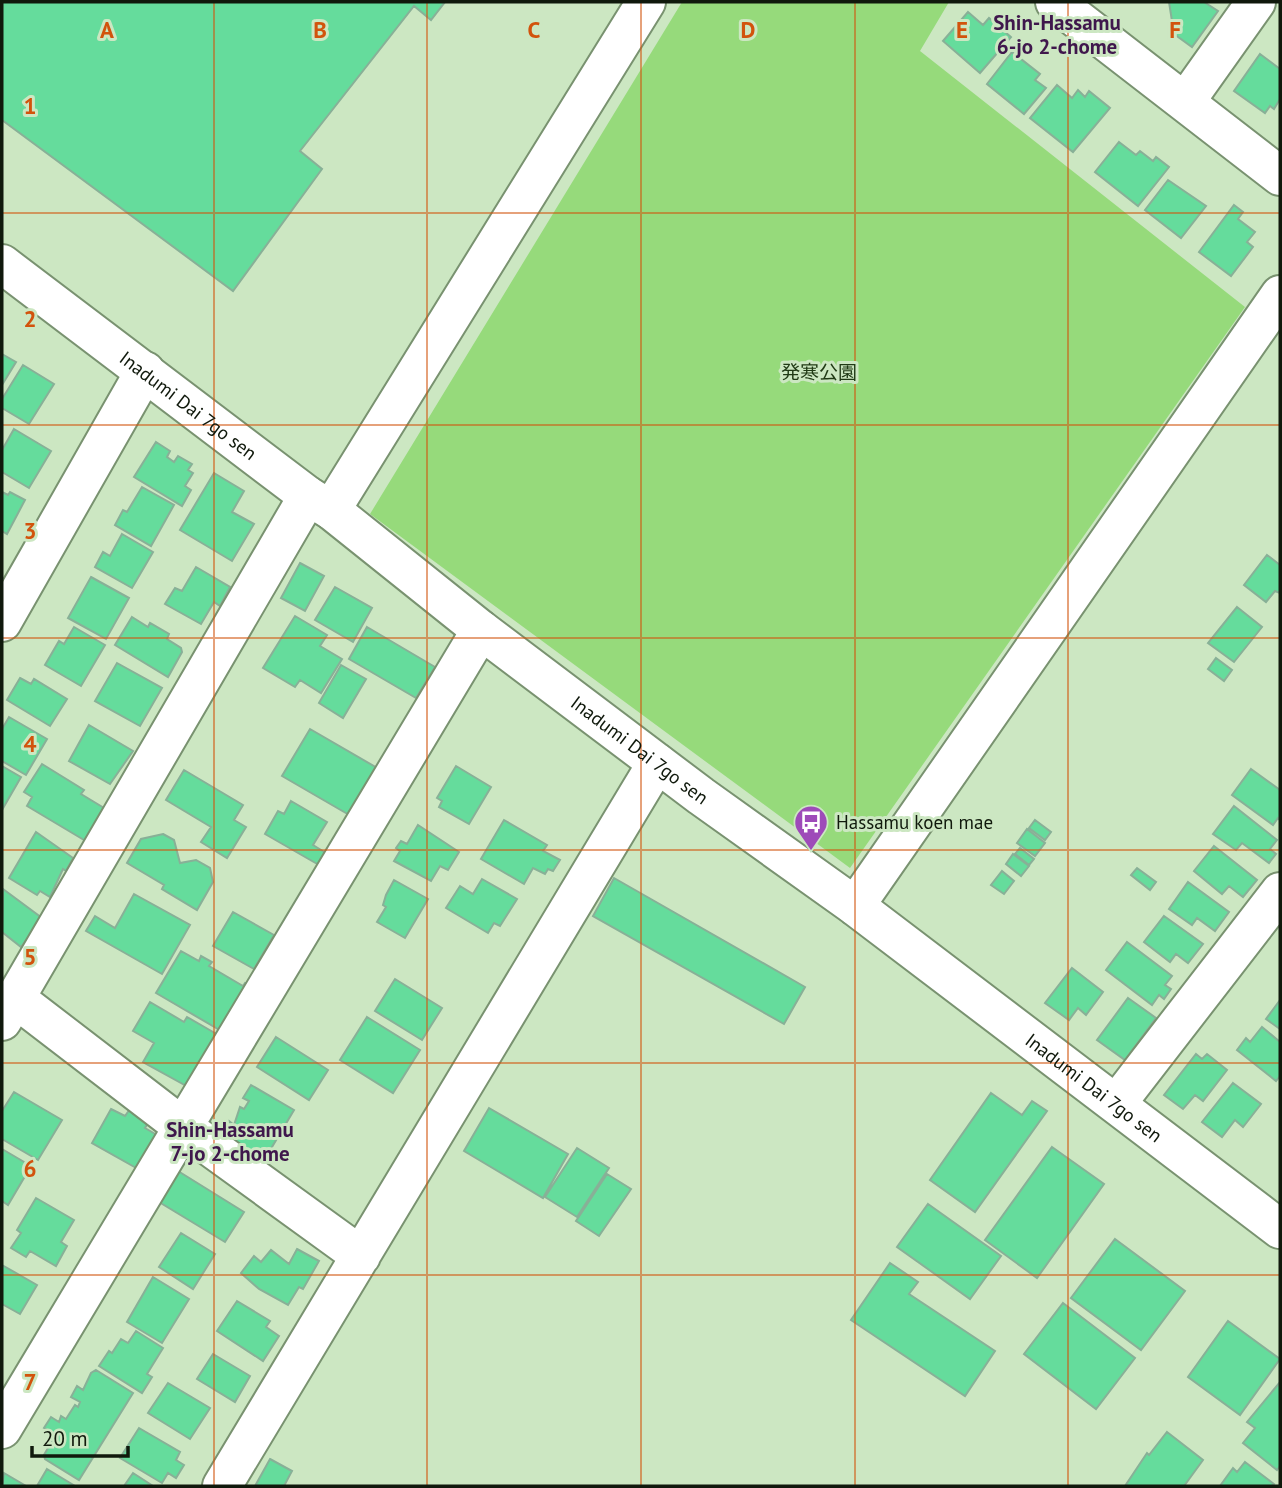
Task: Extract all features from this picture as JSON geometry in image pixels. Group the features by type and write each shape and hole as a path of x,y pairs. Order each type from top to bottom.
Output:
{"street":[{"path":"361,1256 183,1127 8,1010 319,503 646,2"},
{"path":"1055,2 1280,176"},
{"path":"1185,102 1256,2"},
{"name":"Inadumi Dai 7go sen","path":"2,264 657,763 855,905 1280,1229"},
{"path":"855,905 1280,295"},
{"path":"2,622 145,371"},
{"path":"2,1429 481,630"},
{"path":"222,1486 657,763"},
{"path":"1117,1103 1280,892"}],"green space":[{"name":"発寒公園","path":"682,2 949,2 920,51 1245,307 850,868 370,514"}],"building":[{"path":"2,2 445,2 431,20 414,6 300,151 322,169 233,291 2,120"},
{"path":"1169,2 1204,2 1218,11 1192,47 1174,34"},
{"path":"968,12 983,25 989,18 1011,37 980,73 943,41"},
{"path":"1012,52 1040,74 1035,80 1046,88 1024,114 987,84"},
{"path":"1260,54 1280,69 1280,99 1274,109 1270,106 1265,113 1234,91"},
{"path":"1057,85 1072,98 1078,90 1085,97 1089,91 1110,108 1073,152 1030,118"},
{"path":"1119,142 1136,155 1140,151 1153,161 1156,157 1169,167 1138,206 1095,172"},
{"path":"1168,180 1206,206 1181,238 1145,210"},
{"path":"1234,205 1243,212 1238,219 1255,232 1247,242 1253,247 1231,276 1199,252"},
{"path":"2,354 16,362 2,385"},
{"path":"23,365 54,384 29,424 2,408 2,399"},
{"path":"14,429 51,451 29,488 2,472 2,450"},
{"path":"156,442 170,451 167,457 174,462 178,456 192,464 188,470 193,473 185,486 191,490 182,506 134,477"},
{"path":"214,473 244,491 232,512 254,524 232,561 180,530"},
{"path":"142,487 174,505 151,546 115,525 123,510 127,512"},
{"path":"2,492 8,495 10,492 25,500 7,534 2,531"},
{"path":"122,534 153,552 132,588 95,567 103,552 110,556"},
{"path":"1267,555 1280,565 1280,593 1275,591 1266,602 1244,585"},
{"path":"300,563 324,576 305,611 281,598"},
{"path":"196,567 230,587 220,606 214,602 201,624 165,604 175,588 182,591"},
{"path":"91,577 129,598 106,639 68,618"},
{"path":"335,587 372,608 353,642 315,620"},
{"path":"1237,607 1262,627 1234,662 1208,643"},
{"path":"295,616 327,635 320,646 342,659 321,693 300,680 295,687 263,668"},
{"path":"132,617 148,627 150,623 169,634 167,639 181,648 182,652 168,677 115,645"},
{"path":"74,627 105,645 81,686 45,665 59,641 64,644"},
{"path":"367,627 435,667 416,698 349,659"},
{"path":"1216,658 1232,670 1224,681 1208,669"},
{"path":"117,663 162,688 140,726 95,701"},
{"path":"341,665 366,679 343,718 319,703"},
{"path":"20,678 31,684 34,679 67,699 50,726 7,700"},
{"path":"9,717 47,739 26,775 2,761 2,729"},
{"path":"89,725 133,751 110,784 69,761"},
{"path":"310,729 379,769 351,816 282,776"},
{"path":"42,764 84,790 81,794 109,811 89,843 27,806 32,797 24,792"},
{"path":"2,766 21,777 2,810"},
{"path":"456,766 491,787 469,824 439,807 442,801 437,798"},
{"path":"1251,769 1280,790 1280,820 1278,818 1273,825 1232,795"},
{"path":"184,770 243,805 234,820 246,827 227,858 201,842 211,827 166,800"},
{"path":"291,801 327,822 313,845 326,853 319,865 265,834 278,811 284,814"},
{"path":"1234,806 1277,840 1270,849 1276,854 1269,863 1242,843 1236,850 1213,834"},
{"path":"504,820 547,845 543,851 560,860 553,871 548,869 545,874 533,868 524,884 481,859"},
{"path":"1035,820 1051,832 1045,840 1029,828"},
{"path":"418,825 459,852 448,870 440,866 431,881 394,861 400,851 396,848 401,841 407,844"},
{"path":"1027,829 1045,843 1035,856 1017,843"},
{"path":"36,832 73,858 66,871 63,869 50,897 40,891 37,895 9,878"},
{"path":"163,834 174,840 180,863 196,860 210,868 213,882 197,910 162,889 164,885 127,863 141,839"},
{"path":"1214,846 1257,880 1243,897 1229,886 1222,894 1194,871"},
{"path":"1020,848 1034,859 1029,865 1015,854"},
{"path":"1013,854 1029,866 1021,876 1006,864"},
{"path":"1137,868 1156,882 1150,890 1131,875"},
{"path":"1002,871 1014,881 1004,894 991,885"},
{"path":"614,878 805,987 784,1024 593,916"},
{"path":"482,879 517,899 500,926 494,923 488,933 446,908 460,886 473,894"},
{"path":"394,880 428,899 405,938 377,922 386,907 383,905"},
{"path":"1188,882 1229,912 1215,931 1197,918 1192,925 1169,909"},
{"path":"3,889 42,918 21,947 2,932"},
{"path":"134,894 190,925 162,974 86,931 95,916 115,928"},
{"path":"233,912 274,935 254,969 213,946"},
{"path":"1164,916 1203,944 1188,963 1176,954 1170,962 1144,942"},
{"path":"1127,942 1172,976 1165,985 1171,989 1164,999 1159,995 1152,1005 1106,970"},
{"path":"181,951 199,961 201,956 212,962 209,966 243,986 245,983 254,988 223,1032 156,993"},
{"path":"1072,968 1103,992 1086,1015 1078,1008 1069,1020 1045,1003"},
{"path":"395,979 442,1008 422,1040 375,1011"},
{"path":"1128,998 1156,1018 1125,1060 1097,1040"},
{"path":"1280,1000 1280,1029 1266,1019"},
{"path":"150,1002 184,1022 187,1017 220,1036 190,1088 143,1062 154,1043 133,1031"},
{"path":"367,1017 420,1050 393,1093 340,1060"},
{"path":"1262,1027 1280,1042 1280,1076 1276,1081 1237,1050 1246,1038 1250,1042"},
{"path":"276,1037 328,1070 309,1100 257,1067"},
{"path":"1196,1054 1202,1059 1207,1054 1227,1070 1203,1101 1195,1095 1183,1109 1164,1095"},
{"path":"1233,1083 1261,1104 1243,1127 1235,1120 1222,1137 1202,1122"},
{"path":"251,1085 294,1110 263,1162 220,1136 229,1121 234,1125 240,1107 244,1109 249,1101 243,1098"},
{"path":"14,1092 62,1120 38,1160 2,1139 2,1111"},
{"path":"991,1093 1022,1115 1032,1101 1047,1111 975,1212 930,1180"},
{"path":"489,1108 568,1154 543,1198 464,1151"},
{"path":"111,1109 125,1116 130,1109 150,1120 145,1128 157,1135 138,1169 92,1143"},
{"path":"1052,1147 1104,1184 1037,1278 985,1240"},
{"path":"577,1148 609,1168 577,1217 545,1197"},
{"path":"2,1149 31,1166 8,1205 2,1201"},
{"path":"178,1171 244,1212 225,1242 159,1202"},
{"path":"607,1174 631,1189 599,1236 576,1221"},
{"path":"36,1198 74,1220 61,1242 67,1246 56,1266 30,1251 26,1257 11,1248 21,1233 17,1230"},
{"path":"928,1204 1001,1256 970,1299 897,1247"},
{"path":"181,1233 215,1254 193,1289 159,1267"},
{"path":"1115,1239 1185,1291 1141,1350 1071,1298"},
{"path":"297,1249 319,1261 303,1289 299,1287 288,1305 259,1289 241,1273 254,1256 261,1262 271,1250 289,1264"},
{"path":"890,1263 918,1282 909,1294 995,1351 965,1396 851,1320"},
{"path":"2,1265 37,1285 20,1314 2,1304"},
{"path":"153,1277 189,1299 162,1343 127,1322"},
{"path":"237,1301 270,1321 266,1327 279,1336 263,1361 217,1331"},
{"path":"1063,1303 1135,1358 1096,1409 1024,1354"},
{"path":"1228,1321 1280,1359 1240,1415 1188,1377"},
{"path":"136,1331 163,1348 147,1374 152,1377 142,1393 99,1366 121,1339 128,1343"},
{"path":"213,1354 250,1376 235,1402 197,1379"},
{"path":"96,1370 133,1393 79,1480 45,1459 44,1455 52,1441 48,1438 51,1432 44,1428 51,1417 59,1422 61,1416 66,1419 75,1405 78,1407 80,1402 71,1397 77,1386 83,1390 91,1373"},
{"path":"1280,1382 1280,1466 1277,1470 1243,1443 1255,1428 1247,1422"},
{"path":"168,1383 210,1408 190,1439 148,1413"},
{"path":"139,1428 180,1452 176,1460 184,1465 176,1478 168,1473 162,1483 120,1458"},
{"path":"1167,1432 1203,1460 1184,1486 1125,1486 1147,1453 1149,1455"},
{"path":"270,1459 292,1471 284,1486 255,1486"},
{"path":"1245,1462 1274,1484 1220,1486 1233,1468 1237,1472"},
{"path":"47,1469 75,1486 37,1486"},
{"path":"4,1473 26,1486 2,1486"},
{"path":"133,1473 153,1486 124,1486"}],"place":[{"name":"Hassamu koen mae","path":"811,852"}],"district":[{"name":"Shin-Hassamu 6-jo 2-chome","path":"1057,35"},
{"name":"Shin-Hassamu 7-jo 2-chome","path":"230,1142"}]}
